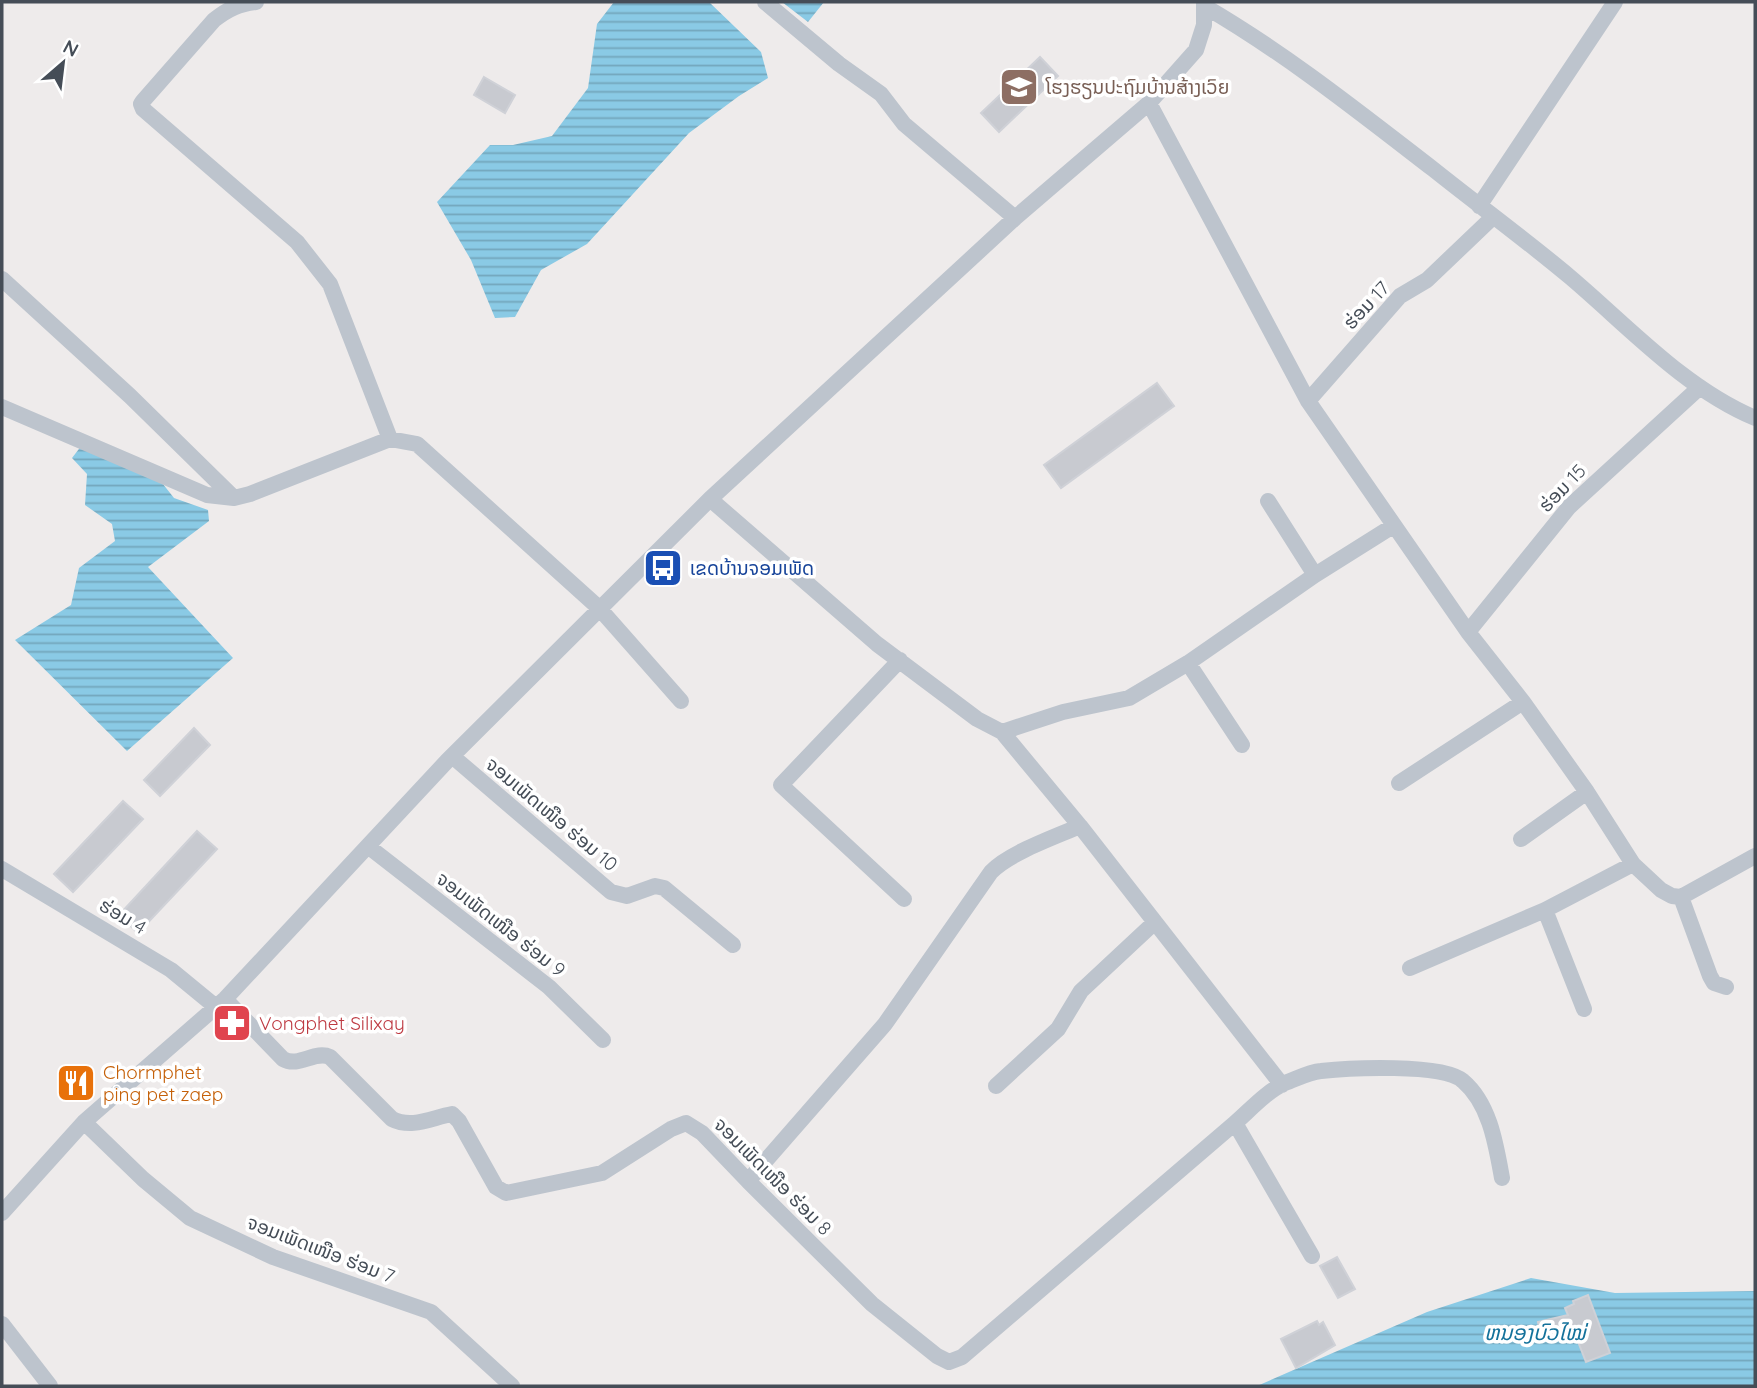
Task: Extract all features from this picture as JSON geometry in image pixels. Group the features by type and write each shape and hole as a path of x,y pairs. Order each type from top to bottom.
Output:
{"street":[{"path":"256,2 227,9 214,20 141,104 143,109 297,242 330,284 390,439"},
{"path":"765,2 839,64 881,94 904,124 1015,218"},
{"path":"1479,205 1615,2"},
{"path":"1204,4 1357,110 1569,276 1681,373 1737,410 1755,418"},
{"path":"2,1213 84,1122 220,1003 452,756 710,499 1015,218 1150,103 1196,50 1204,25 1204,4"},
{"path":"1150,103 1308,401 1468,632 1523,702 1587,792 1633,864 1661,890 1681,897 1755,856"},
{"name":"ຮ່ອມ 17","path":"1308,401 1400,296 1427,280 1493,217"},
{"path":"2,279 120,387 234,498"},
{"name":"ຮ່ອມ 15","path":"1468,632 1569,507 1700,387"},
{"path":"2,407 207,495 234,498 390,439 417,444 599,608 681,701"},
{"path":"710,499 877,644 977,719 1002,732 1080,825 1282,1085"},
{"path":"1268,501 1315,575"},
{"path":"1002,732 1063,712 1129,698 1188,663 1315,575 1393,526"},
{"path":"900,660 781,785 904,899"},
{"path":"1188,663 1242,745"},
{"path":"1399,783 1523,702"},
{"name":"ຈອມເພັດເໜືອ ຮ່ອມ 10","path":"452,756 611,892 627,896 655,886 664,888 733,946"},
{"path":"1521,839 1587,792"},
{"path":"748,1181 886,1024 995,867 1080,825"},
{"name":"ຈອມເພັດເໜືອ ຮ່ອມ 9","path":"369,847 549,987 603,1040"},
{"path":"1410,968 1545,910 1633,864"},
{"name":"ຮ່ອມ 4","path":"3,872 171,970 220,1003"},
{"path":"1681,897 1710,976 1714,983 1726,987"},
{"path":"1545,910 1584,1009"},
{"path":"996,1086 1058,1029 1081,991 1155,922"},
{"name":"ຈອມເພັດເໜືອ ຮ່ອມ 8","path":"220,1003 283,1059 294,1062 325,1055 330,1057 392,1119 402,1124 411,1125 452,1115 459,1121 496,1187 506,1193 603,1173 671,1129 686,1123 702,1133 872,1304 937,1356 949,1362 962,1357 1235,1123"},
{"path":"1312,1256 1235,1123 1282,1085 1318,1071 1433,1070 1460,1078 1473,1091 1483,1108 1496,1146 1502,1178"},
{"name":"ຈອມເພັດເໜືອ ຮ່ອມ 7","path":"84,1122 143,1180 190,1218 273,1257 431,1312 512,1386"},
{"path":"2,1324 50,1386"}],"water":[{"path":"614,2 709,2 761,52 768,78 689,133 587,244 541,270 515,317 495,318 471,260 437,202 490,145 513,145 552,136 588,88 597,24"},
{"path":"782,2 824,2 808,22"},
{"path":"85,441 159,479 174,498 208,510 209,521 148,567 233,658 127,751 15,640 71,605 79,568 115,541 112,524 85,505 87,474 72,458"},
{"name":"ຫນອງບົວໄໝ່","path":"1531,1278 1615,1293 1755,1291 1755,1386 1257,1386 1427,1312"}],"building":[{"path":"1040,57 1058,76 999,132 981,113"},
{"path":"484,77 515,95 505,113 474,95"},
{"path":"1157,383 1174,406 1061,488 1044,465"},
{"path":"194,728 210,745 160,796 144,780"},
{"path":"123,801 143,819 73,892 54,874"},
{"path":"197,831 217,849 138,933 119,915"},
{"path":"1337,1257 1355,1289 1338,1298 1320,1266"},
{"path":"1588,1295 1610,1353 1586,1362 1573,1329 1541,1336 1538,1322 1568,1315 1565,1308 1574,1304 1573,1301"},
{"path":"1317,1321 1319,1325 1323,1322 1335,1345 1296,1368 1281,1339"}],"place":[{"name":"ໂຮງຮຽນປະຖົມບ້ານສ້າງເວົຍ","path":"1019,87"},
{"name":"ເຂດບ້ານຈອມເພັດ","path":"663,568"},
{"name":"Vongphet Silixay","path":"232,1023"},
{"name":"Chormphet ping pet zaep","path":"76,1083"}]}
